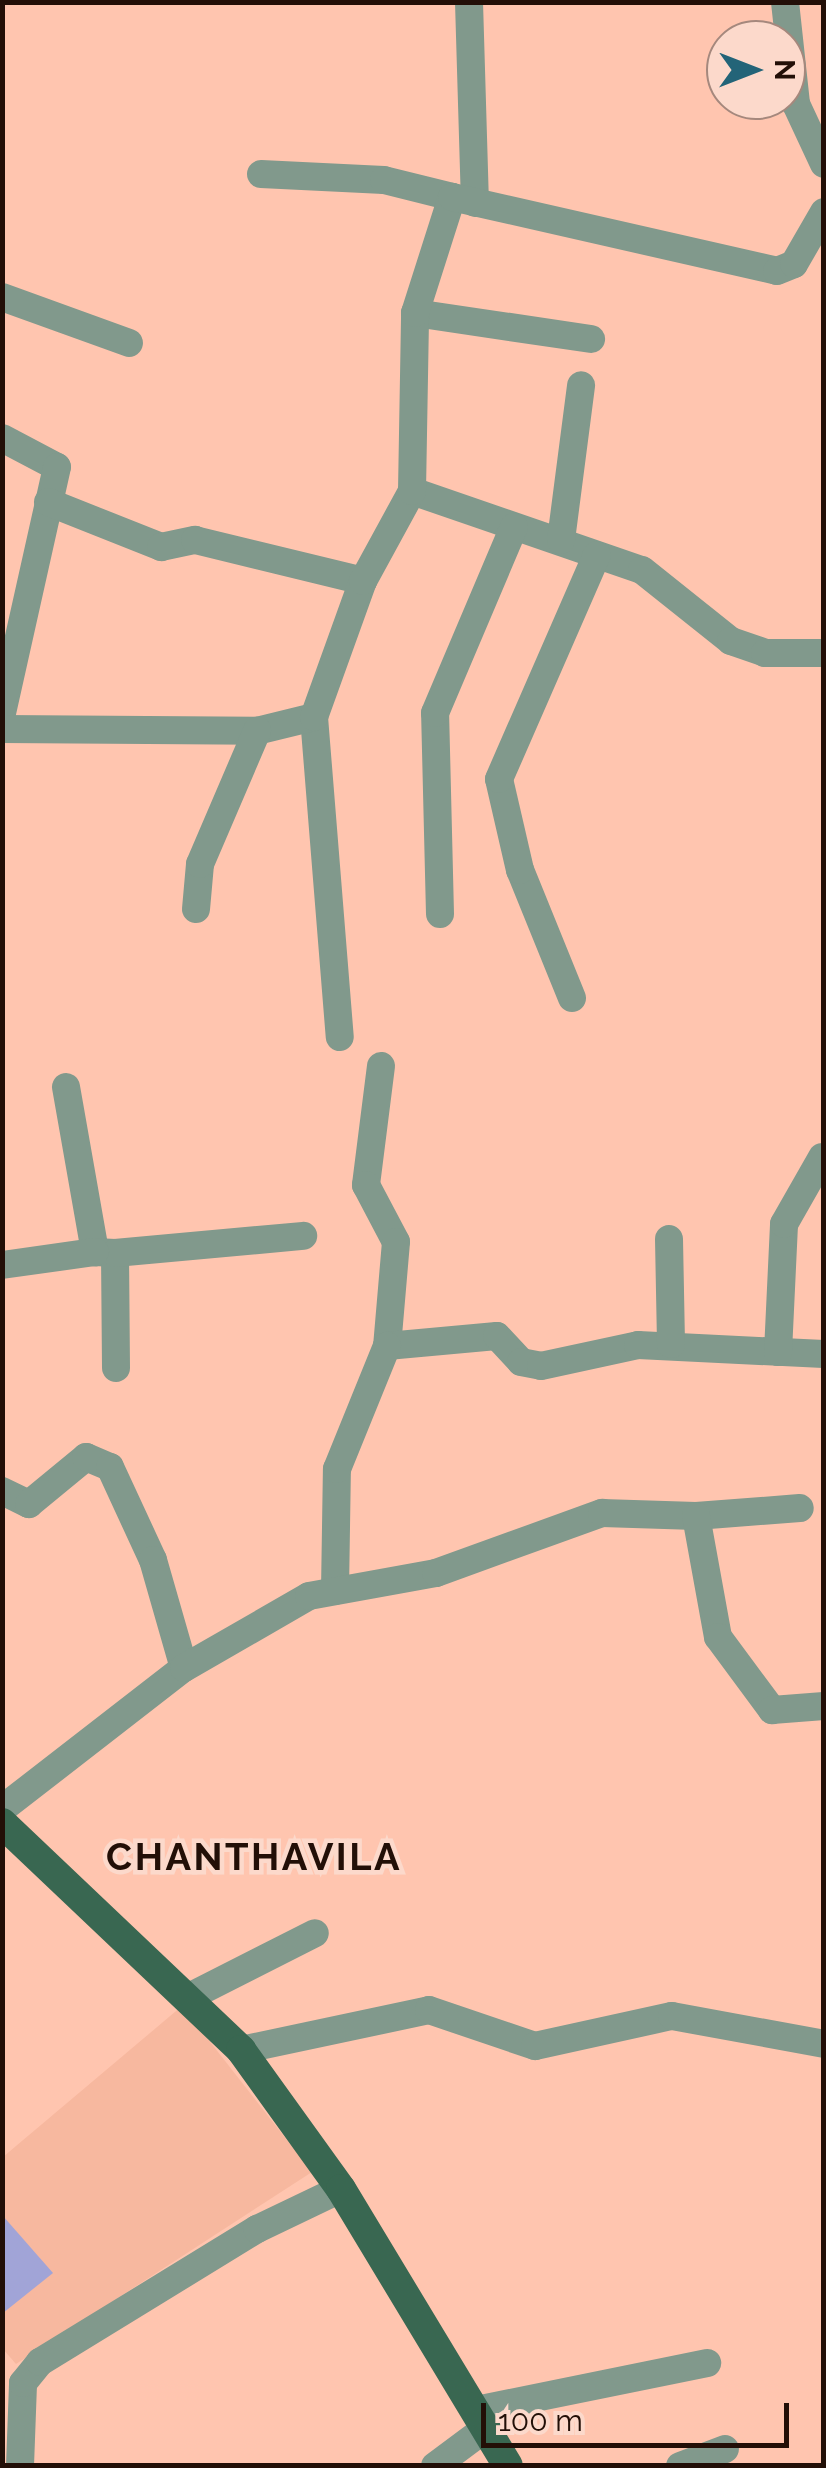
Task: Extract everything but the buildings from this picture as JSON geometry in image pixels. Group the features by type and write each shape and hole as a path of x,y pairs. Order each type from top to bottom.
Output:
{"main road":[{"path":"2,1822 240,2050 342,2189 508,2466"}],"street":[{"path":"340,1037 314,717 363,581 412,491 415,313 463,200 469,2"},
{"path":"785,2 796,104 821,149"},
{"path":"261,174 384,180 777,271 794,264 824,212"},
{"path":"2,296 129,343"},
{"path":"415,313 591,339"},
{"path":"560,540 582,385"},
{"path":"2,438 55,459 2,714"},
{"path":"412,491 560,540 675,590 731,641 766,654 824,654"},
{"path":"48,502 161,547 195,540 363,581"},
{"path":"440,914 435,714 514,526"},
{"path":"572,998 520,870 499,779 598,555"},
{"path":"2,729 257,732 314,717"},
{"path":"196,909 200,864 257,732"},
{"path":"335,1591 337,1468 388,1346 396,1242 366,1185 381,1066"},
{"path":"66,1086 105,1253 116,1368"},
{"path":"778,1352 784,1224 822,1157"},
{"path":"2,1265 303,1236"},
{"path":"669,1239 671,1344"},
{"path":"388,1346 497,1336 521,1362 541,1366 671,1344 824,1354"},
{"path":"2,1492 29,1504 86,1457 110,1467 153,1560 184,1668"},
{"path":"2,1808 184,1668 309,1596 436,1573 602,1514 696,1516 800,1508"},
{"path":"696,1516 718,1637 772,1710 824,1706"},
{"path":"189,1997 314,1934"},
{"path":"240,2050 429,2010 535,2046 672,2016 824,2044"},
{"path":"20,2466 24,2383 40,2362 256,2229 342,2189"},
{"path":"436,2466 481,2419 707,2362"},
{"path":"680,2466 724,2449"}],"shaded area":[{"path":"182,2006 312,2172 16,2364 3,2349 3,2157"},
{"path":"3,2216 53,2273 2,2313"}],"district":[{"name":"CHANTHAVILA","path":"254,1857"}]}
